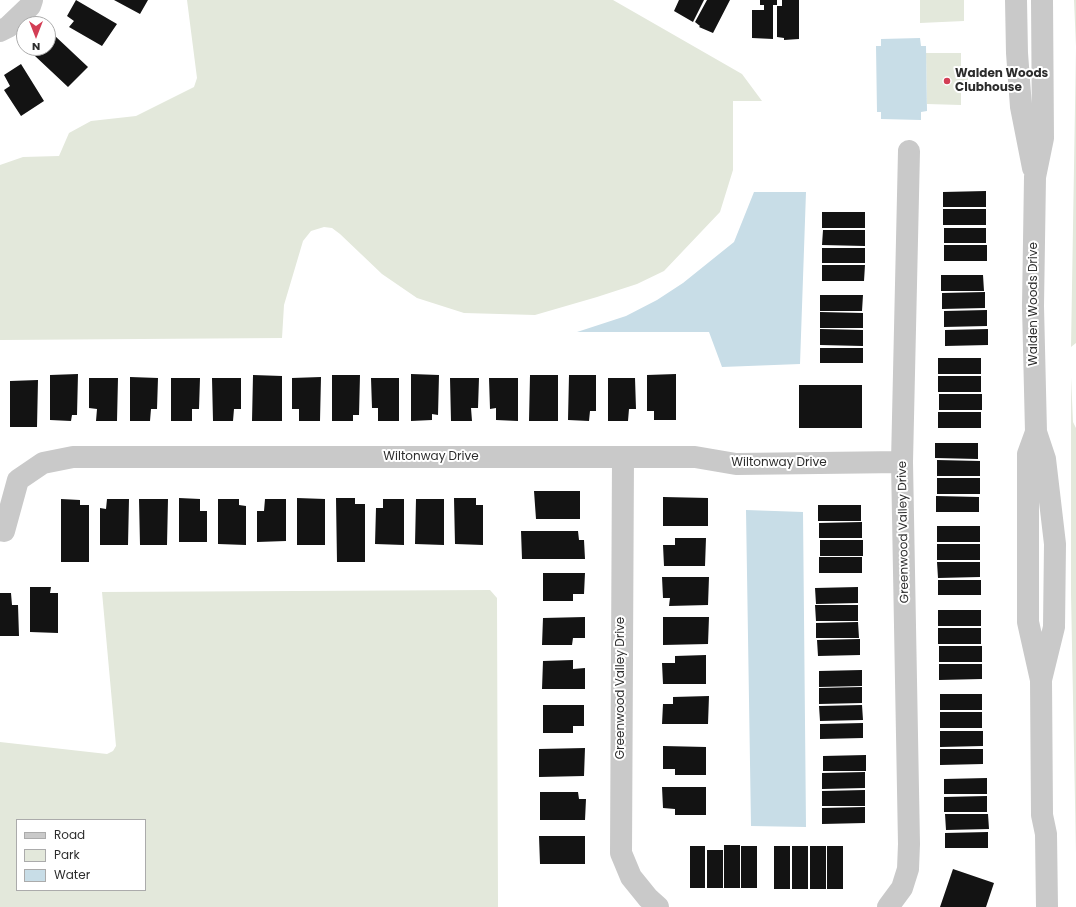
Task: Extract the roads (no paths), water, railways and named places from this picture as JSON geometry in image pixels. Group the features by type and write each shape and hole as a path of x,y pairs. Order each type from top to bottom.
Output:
{"street":[{"path":"0,31 8,27 30,6 32,0"},
{"name":"Walden Woods Drive","path":"1016,0 1017,53 1022,107 1035,177"},
{"name":"Walden Woods Drive","path":"1033,907 1042,815 1041,680 1028,622 1028,454 1036,432 1033,306 1035,177 1043,138 1042,0"},
{"name":"Greenwood Valley Drive","path":"888,907 902,888 908,868 909,856 902,462 909,152"},
{"name":"Wiltonway Drive","path":"4,531 18,480 43,463 73,457 695,457 736,464 902,462"},
{"name":"Greenwood Valley Drive","path":"623,457 621,853 631,877 648,898 658,907"},
{"name":"Walden Woods Drive","path":"1042,815 1046,834 1048,907"}],"water":[{"path":"920,38 921,46 926,46 927,111 921,112 921,120 881,119 881,112 877,112 876,46 881,46 881,39"},
{"path":"754,192 806,192 800,364 722,367 709,332 577,332 626,316 657,300 683,283 734,242"},
{"path":"746,510 803,512 806,827 751,826"}],"place":[{"name":"Walden Woods Clubhouse","path":"947,81"}]}
